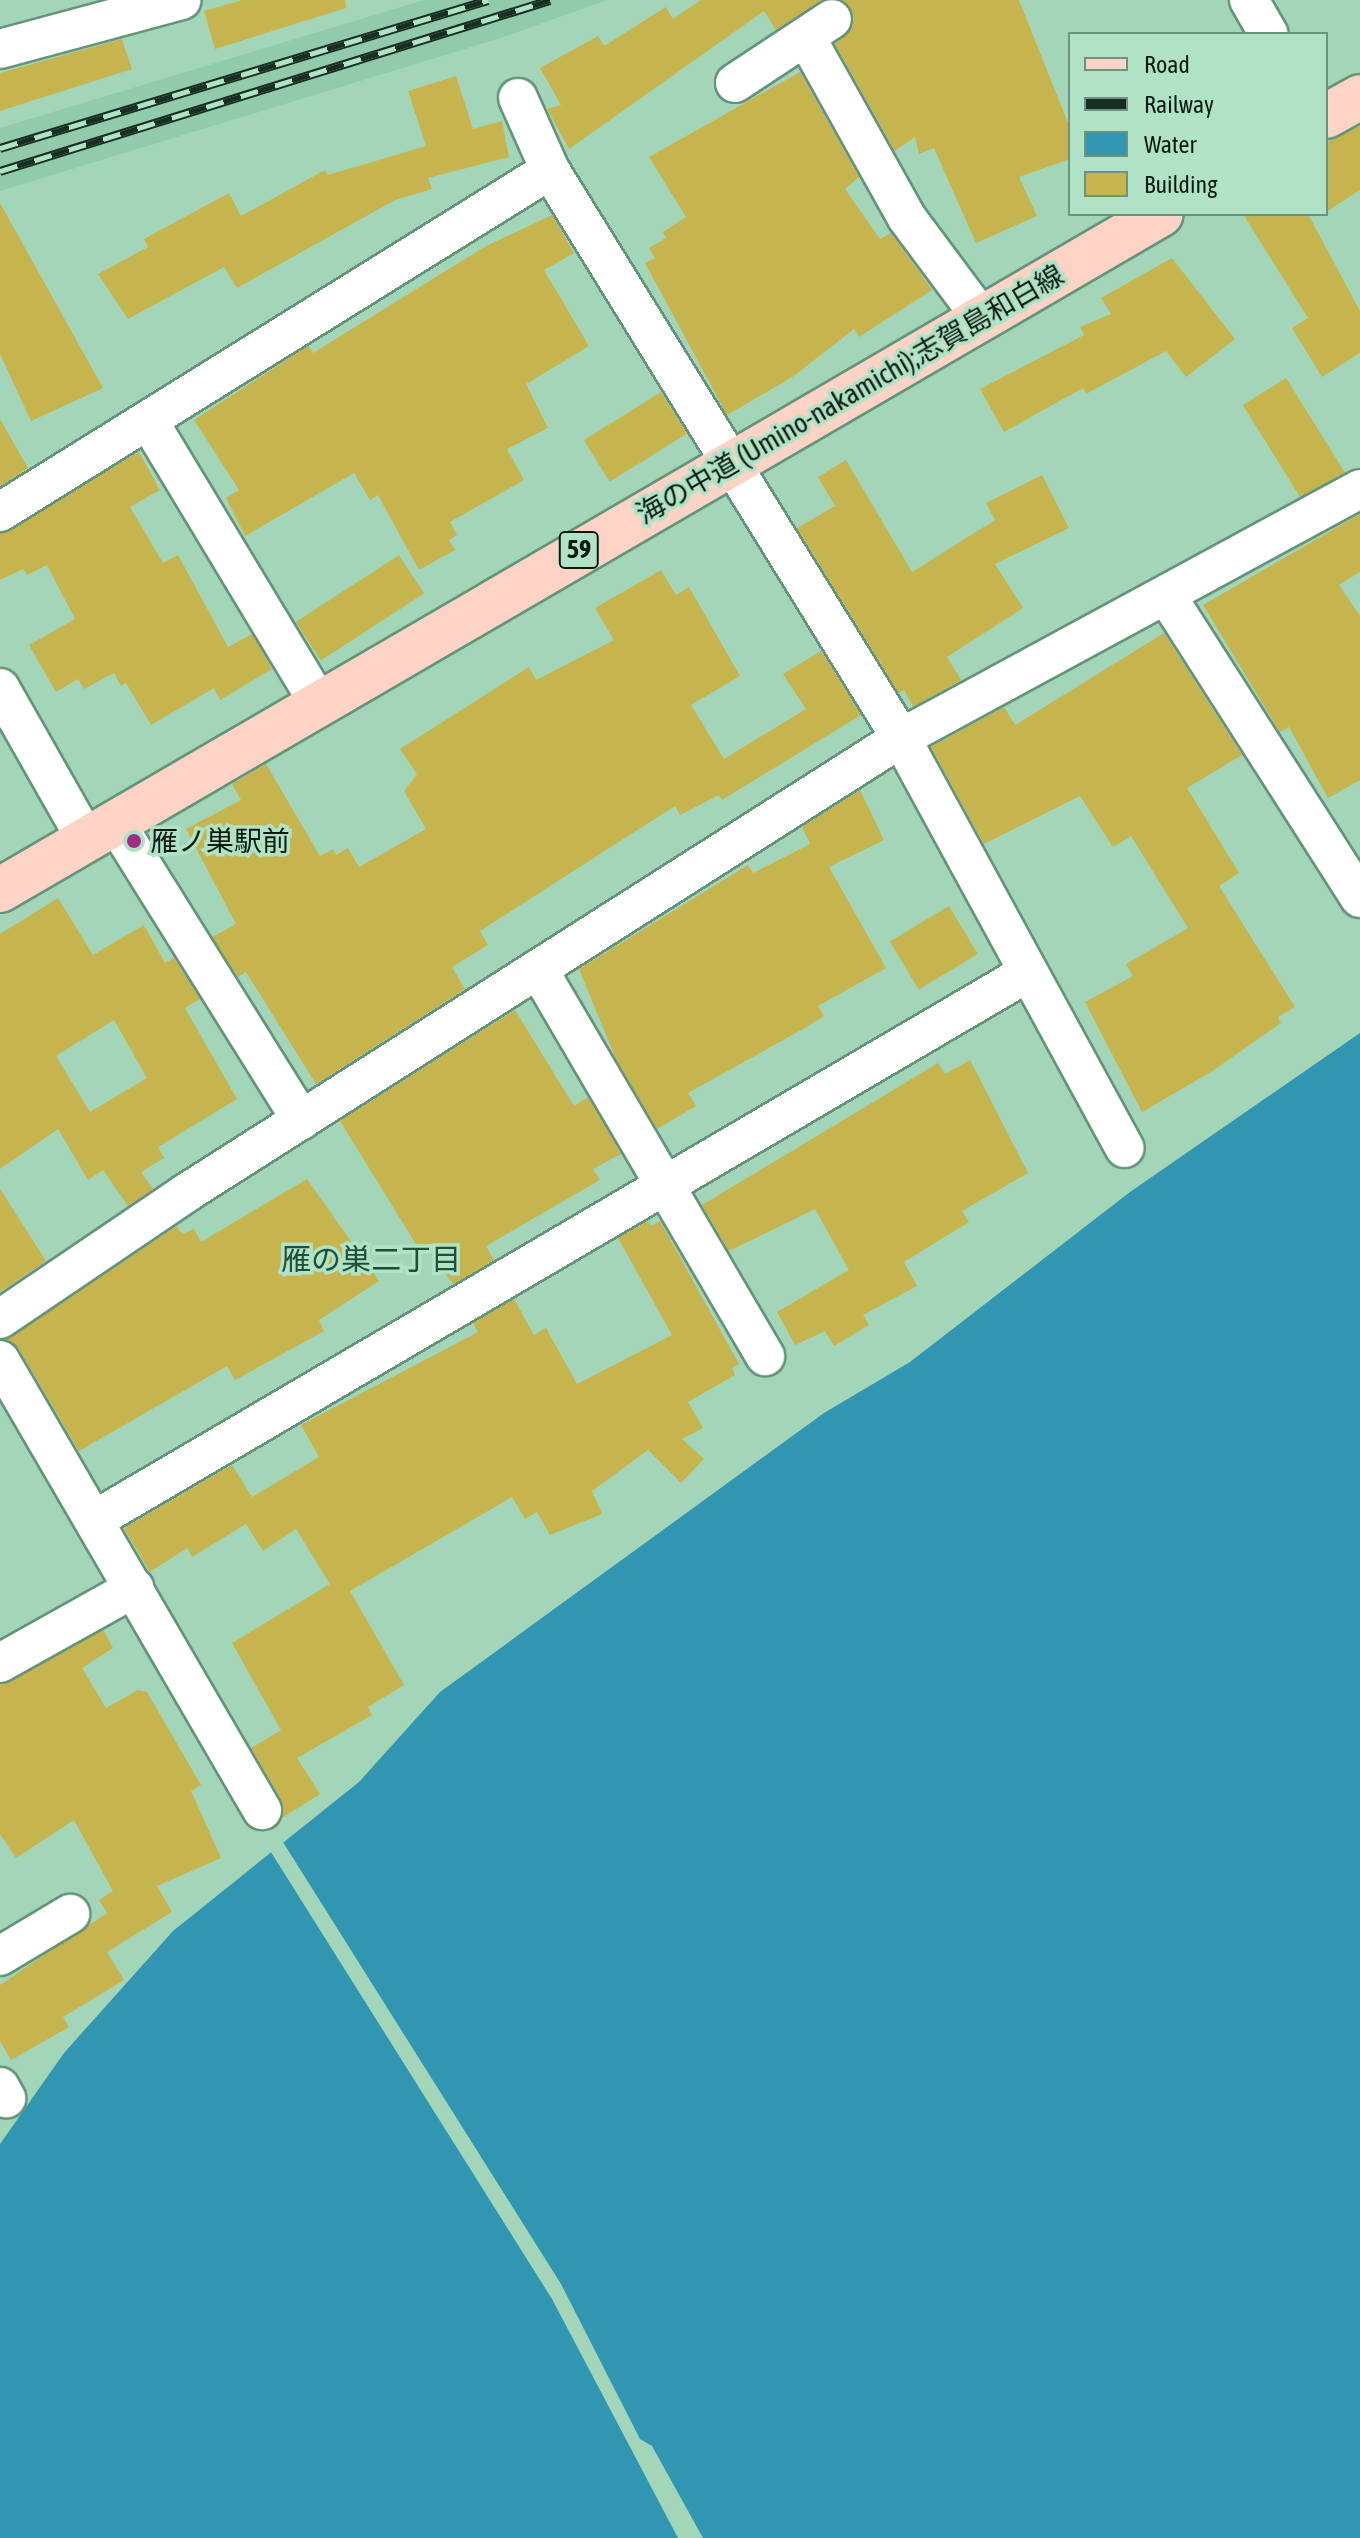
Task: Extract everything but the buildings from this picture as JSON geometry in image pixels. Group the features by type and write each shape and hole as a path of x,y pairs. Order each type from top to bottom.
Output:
{"main road":[{"path":"1328,115 1360,97"},
{"name":"海の中道 (Umino-nakamichi);志賀島和白線","path":"0,890 102,833 318,702 732,461 983,320 1158,216"}],"street":[{"path":"0,49 182,0"},
{"path":"1249,0 1268,32"},
{"path":"735,83 820,29 907,218 983,320"},
{"path":"518,98 550,170 901,738 1125,1148"},
{"path":"0,512 550,170"},
{"path":"148,420 318,702"},
{"path":"0,1319 301,1120 901,738 1168,598 1360,489"},
{"path":"1168,598 1360,898"},
{"path":"0,688 301,1120"},
{"path":"538,969 765,1356"},
{"path":"96,1519 1027,973"},
{"path":"0,1360 96,1519 262,1810"},
{"path":"0,1663 134,1588"},
{"path":"0,1956 70,1914"}],"shaded area":[{"path":"424,0 607,0 504,37 0,191 0,128"}],"water":[{"path":"1360,1033 1360,2538 0,2538 0,2144 64,2053 173,1931 359,1782 440,1692 824,1413 910,1362 1130,1192"}],"pier":[{"path":"281,1839 561,2284 640,2439 652,2446 703,2538 678,2538 552,2299 269,1849"}],"railway":[{"path":"0,148 488,0"},
{"path":"0,171 550,0"}],"place":[{"name":"雁ノ巣駅前","path":"134,841"}],"district":[{"name":"雁の巣二丁目","path":"371,1259"}]}
